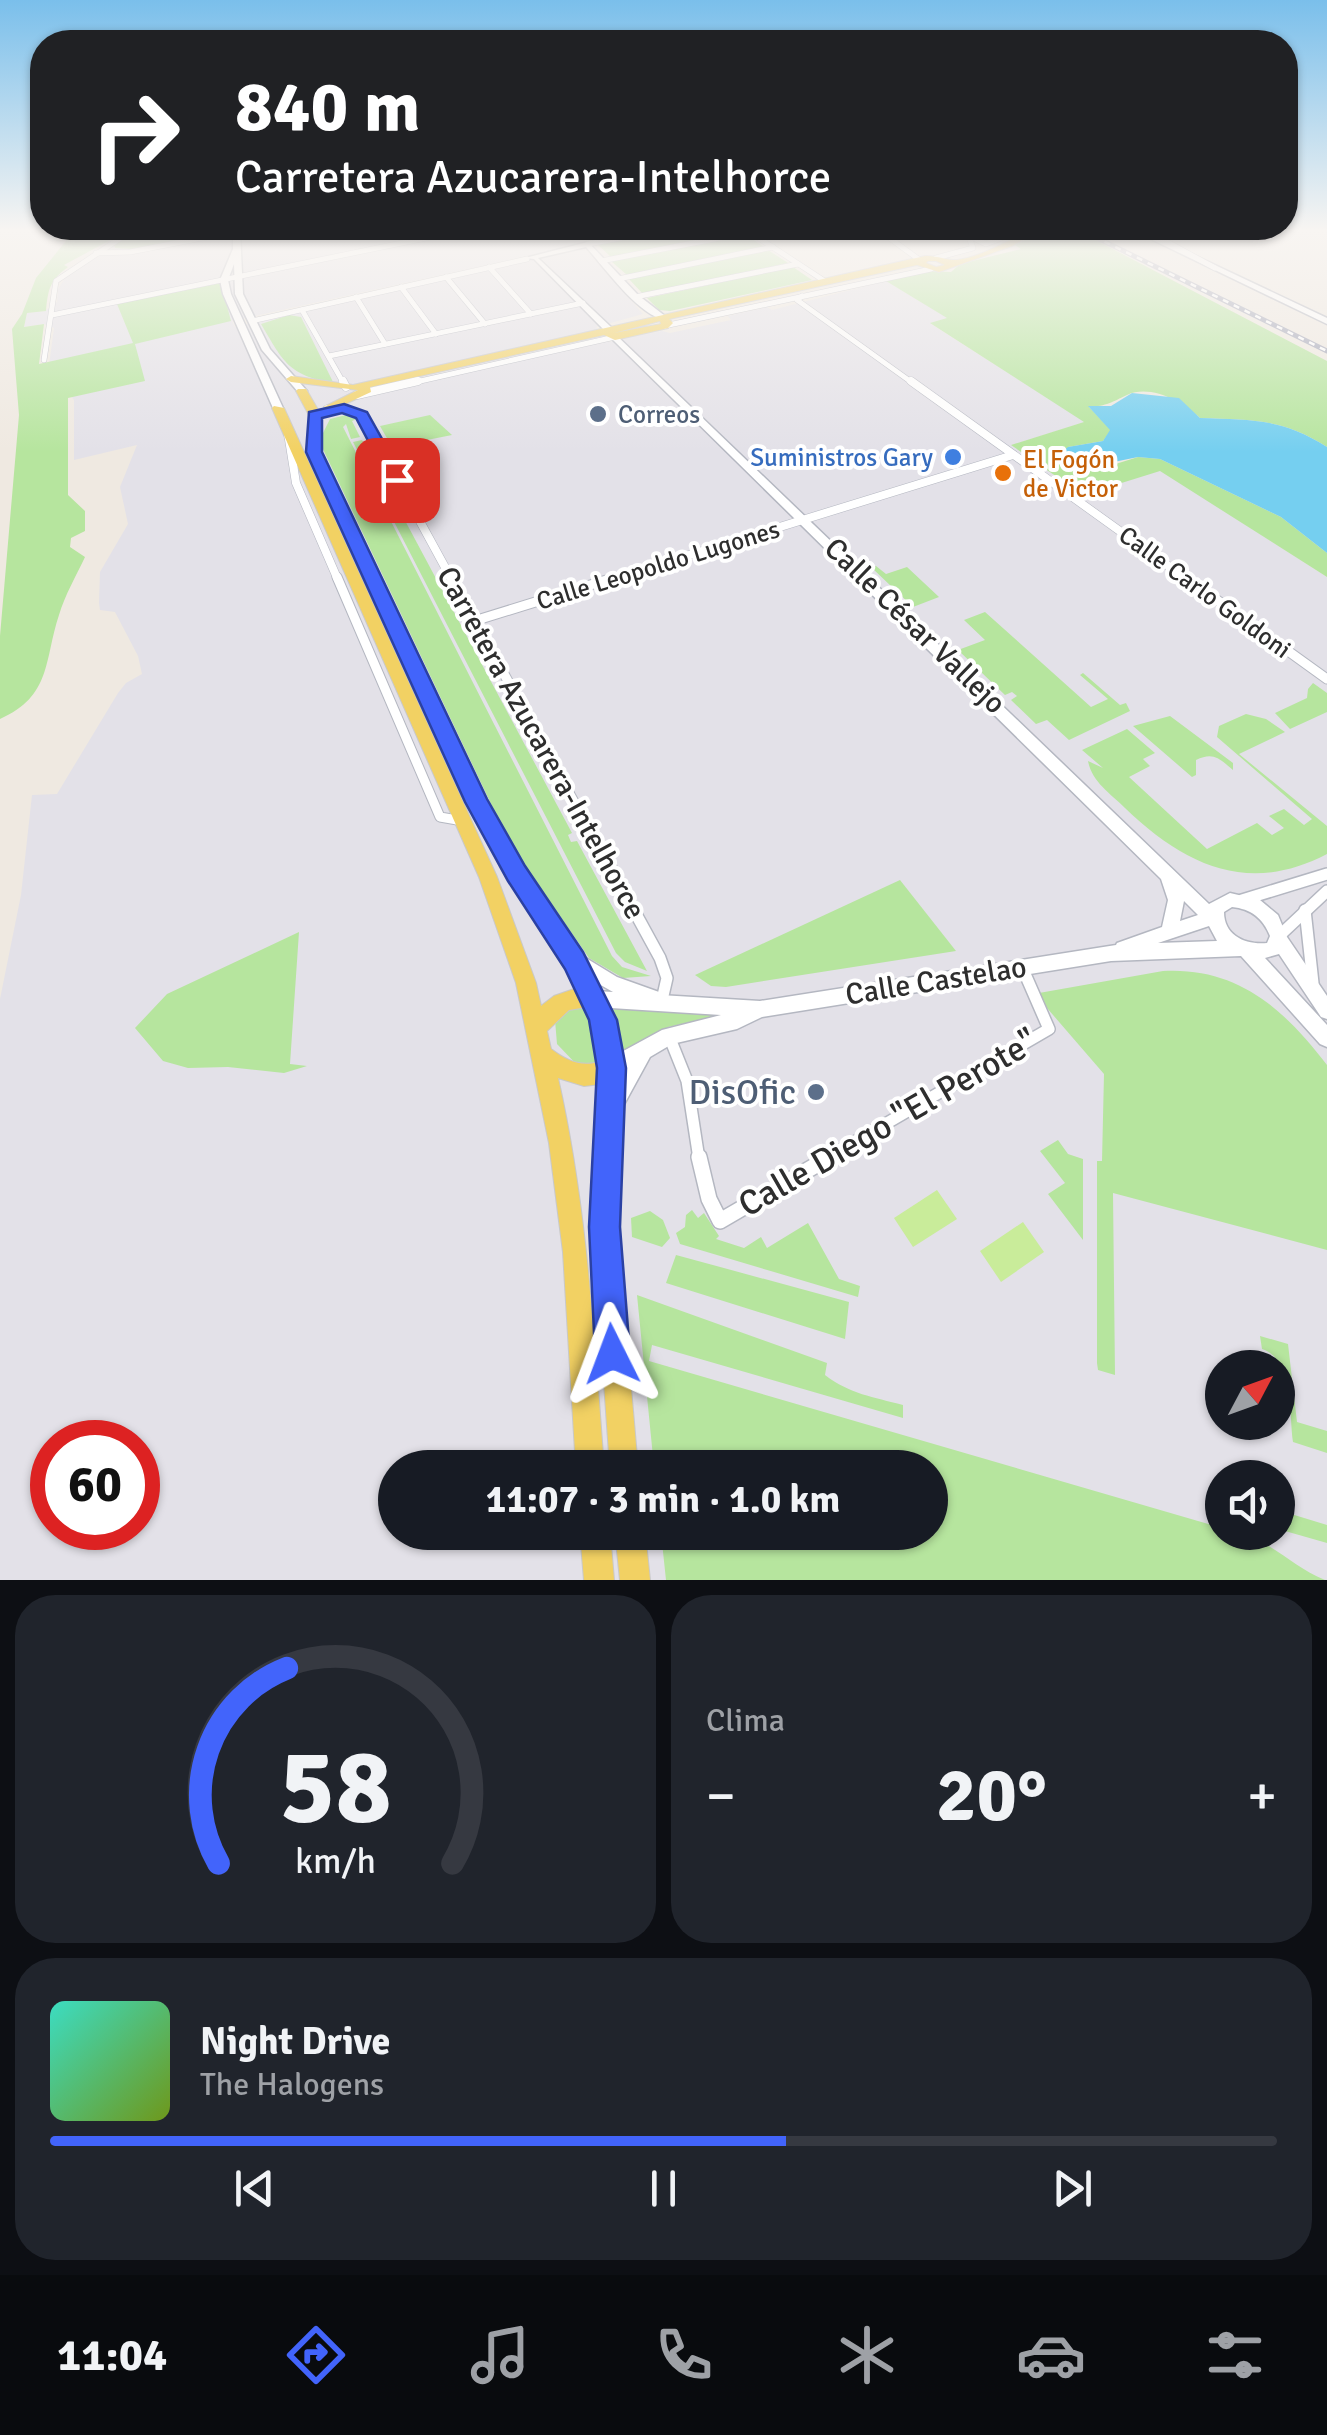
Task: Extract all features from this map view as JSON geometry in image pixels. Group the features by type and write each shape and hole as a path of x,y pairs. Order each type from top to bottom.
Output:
{"main road":[{"path":"321,412 349,392 739,305"},
{"path":"609,334 641,322 667,321"},
{"path":"291,379 349,392"},
{"path":"332,387 281,400 278,408 511,935 544,1056 575,1252 589,1450"},
{"path":"309,390 333,397 321,412 314,452 476,802 595,999 612,1068 604,1227 623,1450"},
{"path":"309,390 321,412"},
{"name":"Carretera Azucarera-Intelhorce","path":"278,408 295,417 321,412"},
{"path":"537,1028 558,1003 573,997 595,999"},
{"path":"544,1056 574,1076 588,1077 612,1068"},
{"path":"596,1550 598,1580"},
{"path":"632,1550 635,1580"}],"street":[{"path":"44,360 53,305"},
{"path":"52,315 102,305"},
{"path":"231,305 278,408"},
{"path":"244,305 274,364 309,390"},
{"path":"252,321 324,305"},
{"path":"361,305 385,344"},
{"path":"415,305 436,334"},
{"path":"469,305 485,324"},
{"path":"523,305 531,314"},
{"path":"329,356 575,305"},
{"name":"Calle César Vallejo","path":"584,305 609,334 806,519 1214,916"},
{"path":"643,305 667,321 755,305"},
{"path":"647,309 662,315 710,305"},
{"name":"Calle Carlo Goldoni","path":"804,305 1327,679"},
{"path":"1292,305 1327,321"},
{"path":"641,322 647,309"},
{"path":"667,321 691,309"},
{"path":"302,310 349,392"},
{"name":"Carretera Azucarera-Intelhorce","path":"321,412 344,408 362,416 660,958 666,978 662,1000"},
{"name":"Calle Leopoldo Lugones","path":"474,622 1013,455"},
{"path":"1165,870 1176,900 1170,930"},
{"path":"1327,874 1222,903 1214,916 1218,928 1327,1038"},
{"path":"1243,949 1272,949 1279,937 1327,891"},
{"path":"1240,900 1270,916 1279,937 1327,1011"},
{"path":"1305,910 1307,955 1315,993"},
{"name":"Calle Castelao","path":"1112,952 1214,916"},
{"name":"Calle Castelao","path":"595,999 662,1000 760,1009 1112,952 1243,949"},
{"path":"574,960 611,983 662,1000"},
{"name":"Calle Diego \"El Perote\"","path":"669,1036 684,1065 706,1198 720,1221 1050,1029 1022,967"},
{"name":"Calle Castelao","path":"612,1068 669,1036 737,1020 760,1009"},
{"path":"612,1108 644,1050"}],"shaded area":[{"path":"53,305 306,305 232,321 235,327 332,305 635,305 643,314 596,327 608,342 731,320 728,316 767,307 772,310 793,305 926,305 948,318 931,324 1085,422 1012,445 1083,495 1160,470 1327,577 1327,1580 0,1580 0,999 21,895 32,795 57,794 118,693 142,674 138,656 115,612 100,610 99,603 100,572 128,524 120,487 137,445 74,460 74,400 49,365 54,328 44,324 24,327 27,313 45,311"}],"green space":[{"path":"26,305 47,305 46,311 27,313 24,327 44,324 39,364 133,343 117,305 227,305 231,321 135,344 145,381 68,398 68,495 85,511 85,531 71,538 70,547 85,557 61,608 38,688 17,710 0,719 0,636 19,415 12,329"},
{"path":"654,305 699,305 670,311 659,310"},
{"path":"925,305 1219,305 1327,361 1327,447 1280,426 1200,418 1176,401 1156,393 1136,392 1089,407 1111,430 1103,441 1068,447 1106,467 1138,457 1160,459 1281,517 1327,553 1327,577 1160,471 1083,495 1011,445 1084,422 930,323 947,318"},
{"path":"289,315 301,317 334,384 306,376 289,365 261,324"},
{"path":"350,414 357,419 352,421 360,437 351,439 346,424 343,427 612,956 622,967 651,976 623,978 589,958 510,844 322,447 322,435 330,419"},
{"path":"430,415 452,435 392,447 380,426"},
{"path":"362,440 572,833 568,835 571,842 577,841 647,971 625,962 616,953 353,442"},
{"path":"876,566 886,574 907,567 939,597 913,607 872,568"},
{"path":"985,612 1091,707 1108,699 1080,675 1083,673 1120,705 1126,703 1130,711 1069,740 1047,720 1036,724 1011,700 1017,696 1012,692 1005,695 958,650 985,640 964,620"},
{"path":"1313,683 1327,693 1327,712 1290,729 1275,713 1307,698"},
{"path":"1246,714 1266,719 1285,732 1239,754 1327,826 1327,854 1298,866 1245,873 1195,859 1148,828 1108,792 1093,775 1088,761 1103,768 1082,750 1127,729 1155,753 1143,759 1150,766 1129,777 1207,849 1257,823 1272,835 1284,828 1269,816 1284,809 1304,825 1312,819 1217,737 1219,726"},
{"path":"1170,716 1233,763 1233,770 1220,759 1207,756 1196,760 1196,775 1192,777 1133,726"},
{"path":"900,880 956,951 726,987 711,986 695,975"},
{"path":"299,932 290,1064 307,1066 284,1073 228,1067 188,1068 163,1061 135,1028 167,994"},
{"path":"1163,971 1214,976 1237,984 1294,1026 1327,1065 1327,1250 1113,1193 1115,1375 1098,1370 1097,1363 1097,1161 1102,1161 1104,1074 1047,1008 1039,993"},
{"path":"575,1004 588,1007 601,1062 579,1067 557,1044 555,1020"},
{"path":"612,1008 723,1015 668,1027 622,1054"},
{"path":"1058,1140 1068,1154 1083,1159 1083,1240 1048,1194 1065,1183 1040,1151"},
{"path":"937,1190 957,1219 913,1247 894,1218"},
{"path":"692,1210 698,1218 704,1213 719,1236 716,1239 744,1248 761,1237 767,1248 808,1223 839,1279 860,1286 858,1297 680,1244 676,1233 685,1227 686,1215"},
{"path":"650,1211 663,1220 670,1238 662,1247 632,1237 631,1218"},
{"path":"1023,1222 1044,1252 1001,1282 980,1251"},
{"path":"676,1255 849,1302 845,1339 666,1283"},
{"path":"637,1295 827,1363 825,1375 853,1391 903,1405 903,1418 652,1345 649,1361 1205,1523 1205,1550 1275,1550 1325,1580 666,1580 663,1550 948,1550 948,1450 652,1450"},
{"path":"1260,1336 1288,1344 1289,1350 1264,1350"},
{"path":"1295,1405 1297,1422 1327,1431 1327,1453 1293,1442"},
{"path":"1295,1515 1327,1525 1327,1543 1295,1534"}],"water":[{"path":"1132,393 1179,398 1200,418 1251,420 1280,426 1327,447 1327,553 1281,517 1160,459 1138,457 1080,469 1057,456 1068,447 1103,441 1110,430 1088,406 1111,406"}],"railway":[{"path":"1233,305 1327,351"}],"place":[{"name":"Correos","path":"598,414"},
{"name":"Suministros Gary","path":"953,457"},
{"name":"El Fogón de Victor","path":"1003,473"},
{"name":"DisOfic","path":"816,1092"}],"route":[{"path":"397,480 362,416 344,408 314,415 314,452 476,802 499,845 574,960 603,1020 612,1068 604,1227 612,1354"}]}
